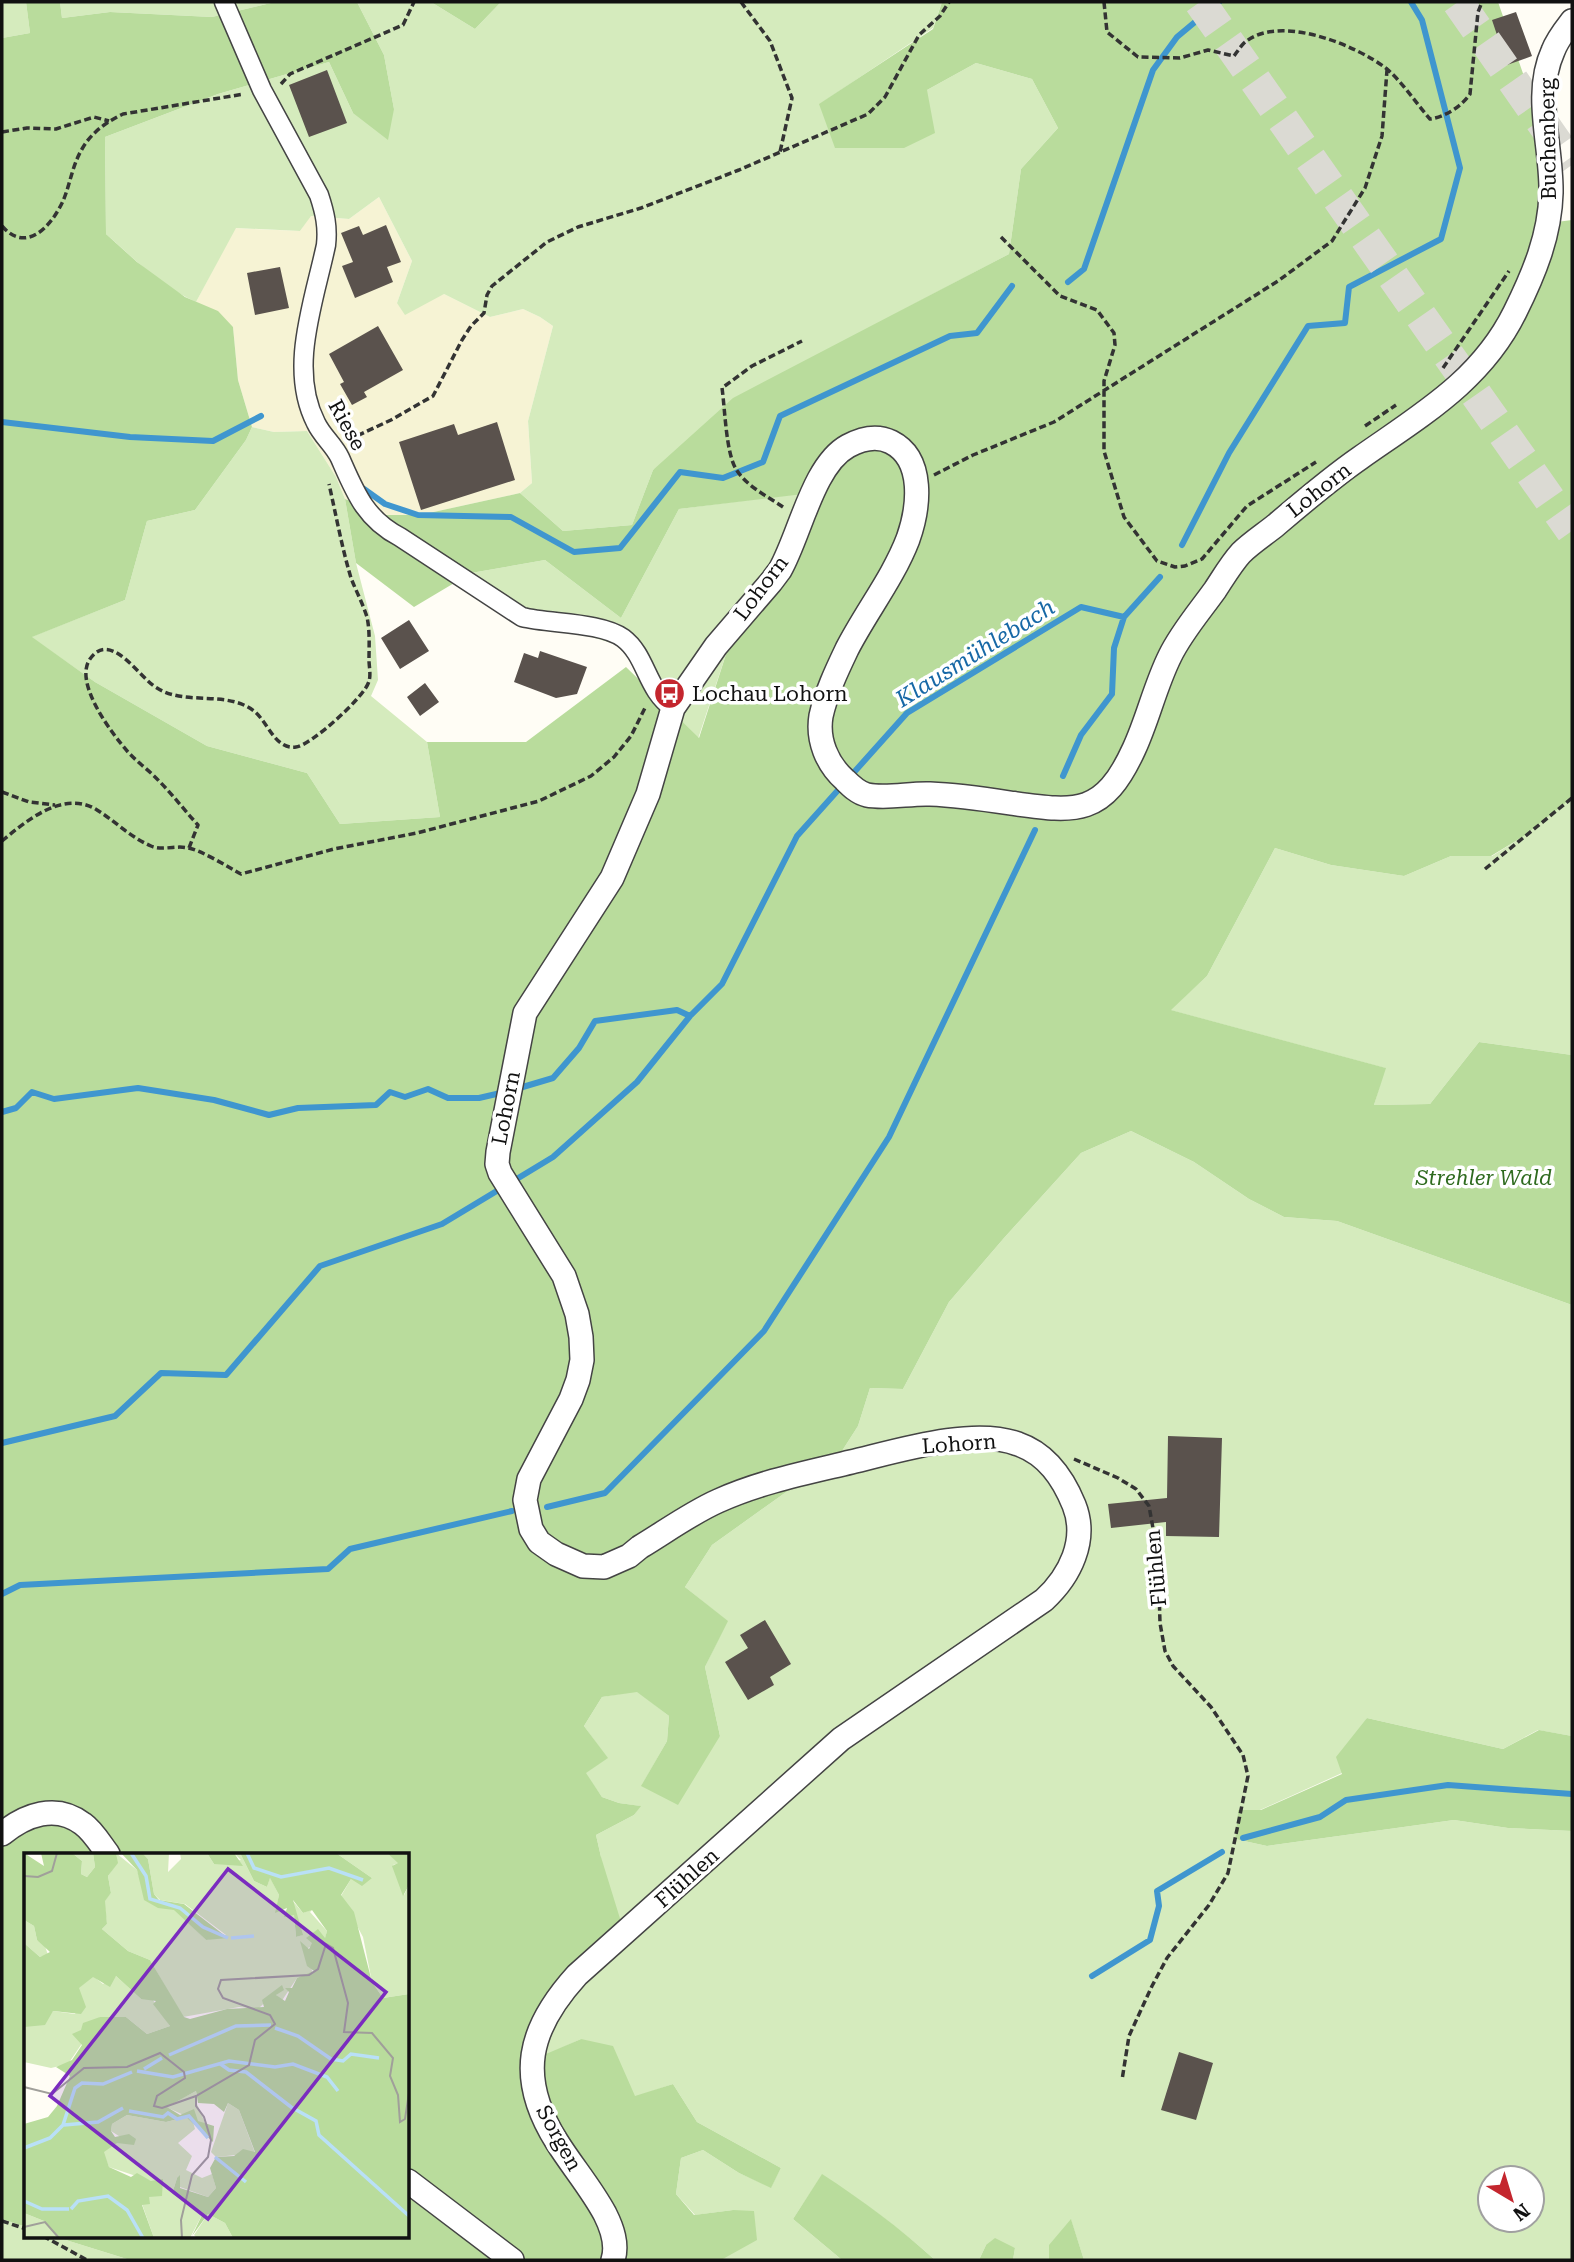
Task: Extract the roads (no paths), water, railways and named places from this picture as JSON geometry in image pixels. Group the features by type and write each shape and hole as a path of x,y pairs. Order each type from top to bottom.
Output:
{"street":[{"name":"Riese","path":"225,2 262,90 319,195 325,212 328,229 326,245 303,348 303,385 316,424 334,446 362,505 383,528 522,617 610,631 624,639 635,652 656,692 673,708"},
{"name":"Buchenberg","path":"1548,223 1551,193 1544,80 1551,54 1572,21"},
{"name":"Lohorn","path":"1045,1459 1019,1444 1001,1439 978,1438 928,1444 767,1482 714,1502 629,1556 604,1567 583,1566 556,1554 539,1542 531,1529 525,1500 529,1479 571,1399 582,1360 577,1314 564,1276 514,1198 500,1173 497,1158 525,1013 612,878 648,794 673,708 716,646 776,576 786,559 825,467 839,451 864,439 884,438 906,454 913,466 916,483 912,522 905,545 847,650 828,692 821,717 822,743 829,761 848,783 867,795 929,794 1059,809 1087,805 1112,785 1132,753 1172,651 1241,554 1325,484 1448,396 1477,369 1513,316 1535,269 1548,223"},
{"name":"Flühlen","path":"637,1922 841,1739 1032,1609 1055,1590 1066,1576 1073,1560 1079,1543 1079,1527 1076,1509 1068,1490 1045,1459"},
{"path":"2,1834 24,1819 51,1812 68,1816 83,1824 107,1853"},
{"name":"Sorgen","path":"613,2260 615,2239 611,2225 547,2123 539,2105 531,2062 538,2032 556,1998 576,1975 637,1922"},
{"path":"410,2183 512,2260"}],"waterway":[{"path":"1068,282 1084,269 1153,70 1177,37 1219,2"},
{"name":"Klausmühlebach","path":"1182,545 1229,453 1308,326 1345,323 1349,287 1441,239 1460,168 1422,20 1411,2"},
{"path":"364,489 385,504 418,515 511,517 574,552 620,548 680,472 723,478 763,462 780,416 950,336 977,333 1012,286"},
{"path":"2,422 130,437 213,441 261,416"},
{"name":"Klausmühlebach","path":"2,1443 115,1416 161,1373 226,1375 320,1266 442,1224 553,1157 637,1082 690,1016 722,984 797,836 907,713 1081,607 1124,617 1160,577"},
{"path":"1063,776 1081,735 1112,694 1114,648 1124,617"},
{"path":"547,1507 605,1493 764,1331 889,1137 1035,830"},
{"name":"Klausmühlebach","path":"516,1089 553,1078 579,1048 595,1021 677,1010 690,1016"},
{"name":"Klausmühlebach","path":"2,1112 16,1108 32,1092 54,1099 138,1088 214,1100 269,1115 298,1108 376,1105 390,1092 405,1097 428,1089 448,1098 479,1098 505,1092"},
{"path":"2,1594 20,1585 328,1569 350,1549 512,1511"},
{"path":"1243,1838 1320,1817 1346,1800 1448,1785 1572,1794"},
{"path":"1092,1976 1150,1940 1159,1906 1157,1891 1222,1852"}],"tunnel":[{"path":"1200,2 1572,531"},
{"path":"1458,2 1572,165"}],"place":[{"name":"Lochau Lohorn","path":"669,694"}],"park label":[{"name":"Strehler Wald","path":"1484,1178"}]}
